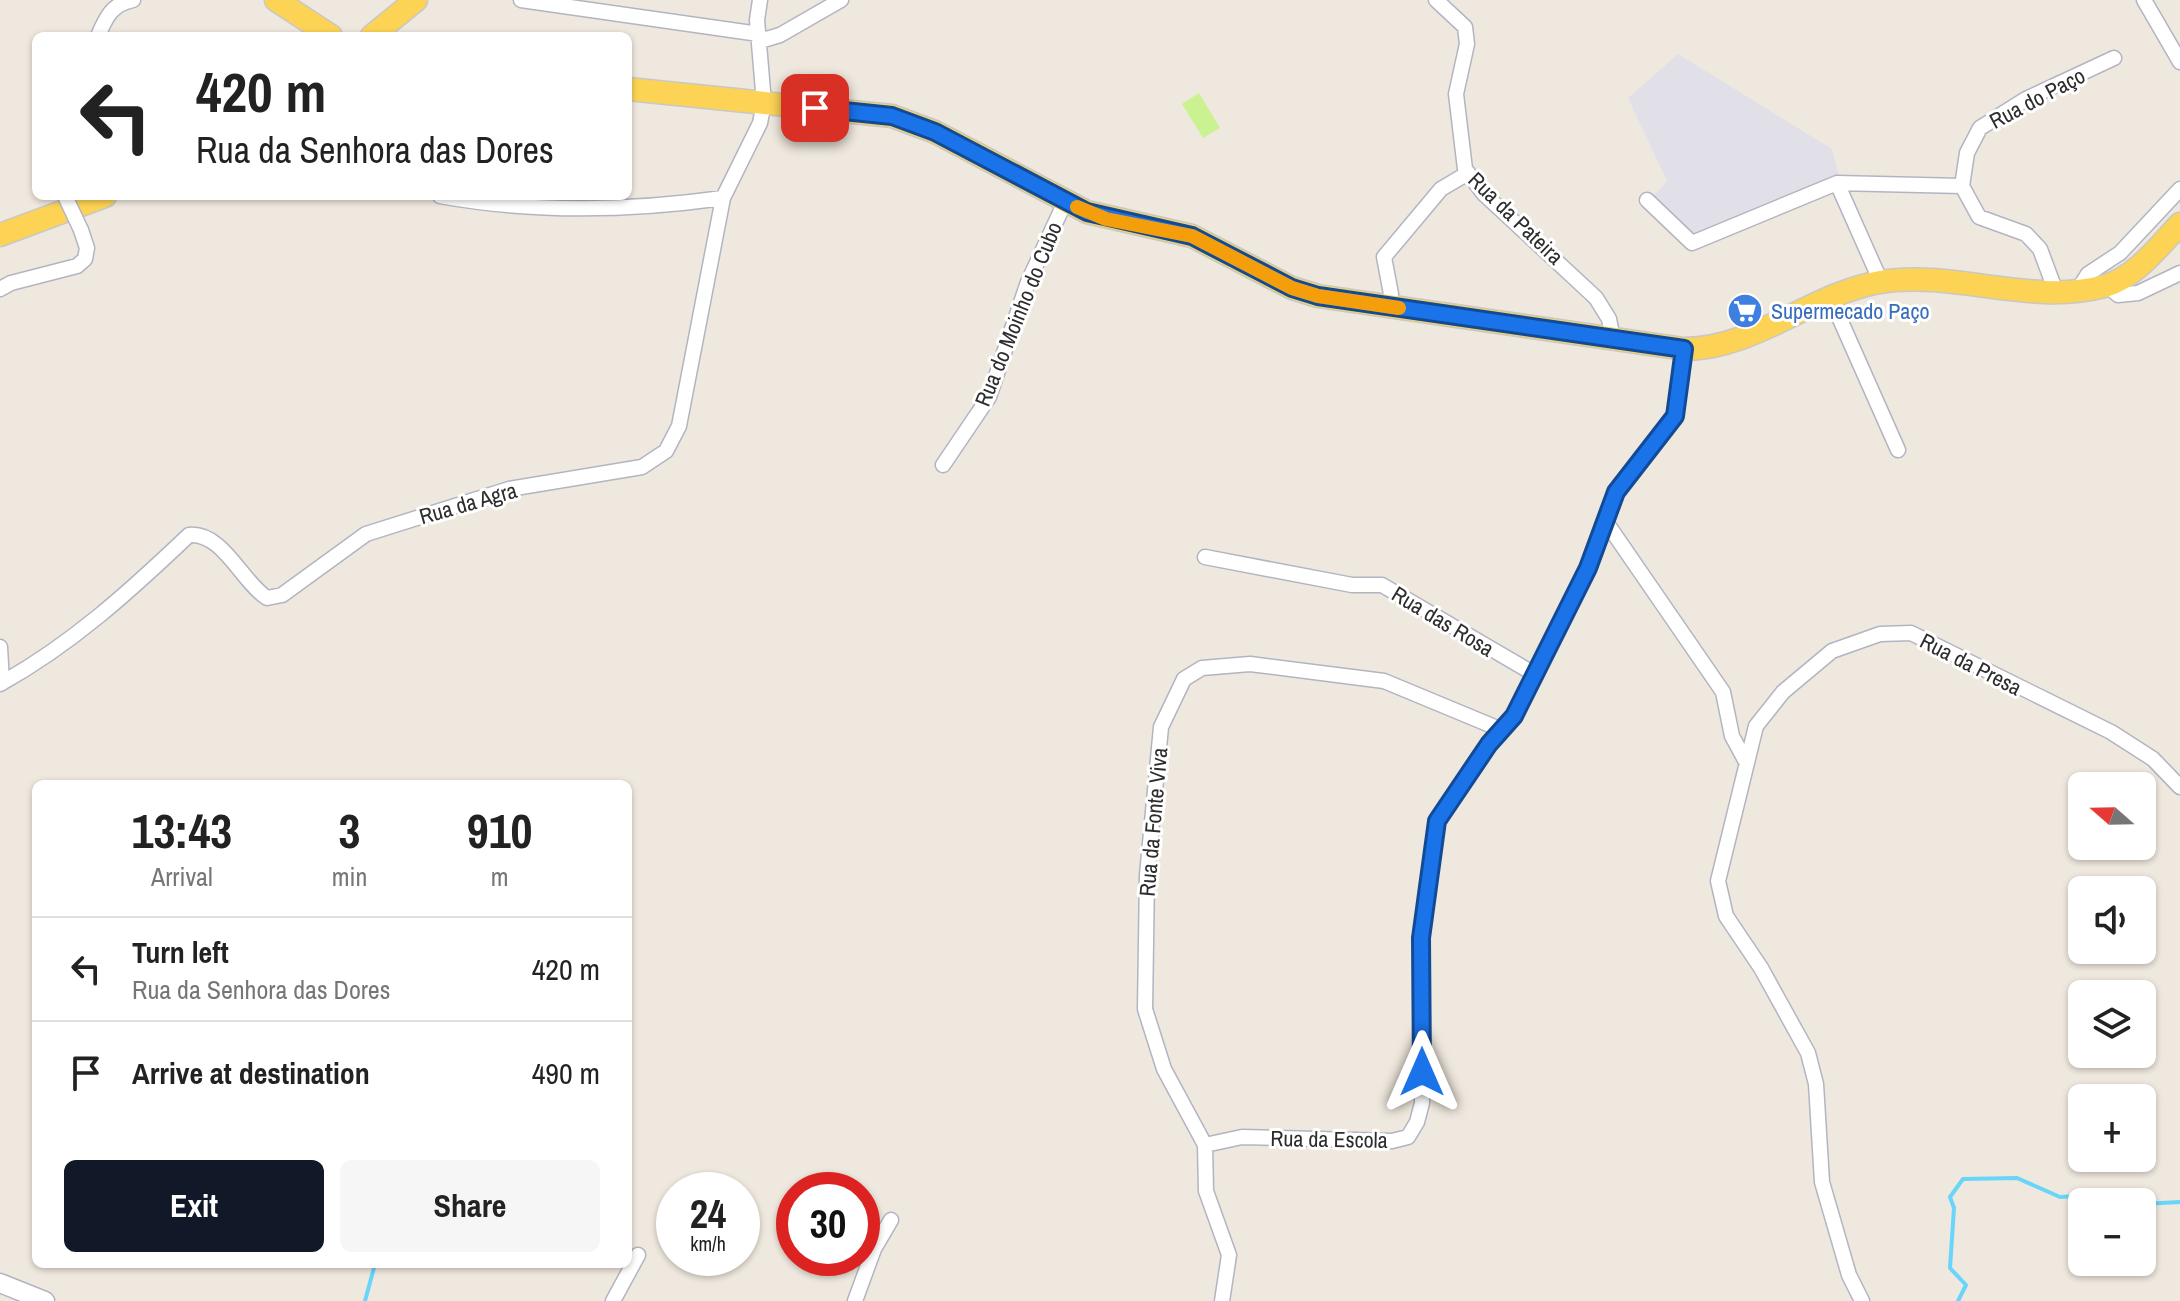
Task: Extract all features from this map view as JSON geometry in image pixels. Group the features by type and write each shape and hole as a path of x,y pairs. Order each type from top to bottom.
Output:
{"main road":[{"path":"276,0 324,32"},
{"path":"377,32 416,0"},
{"path":"632,92 892,116 935,132 1065,202 1106,219 1192,236 1292,288 1318,296 1684,349 1727,344 1831,299 1881,282 1913,280 2066,291 2107,285 2141,264 2180,224"},
{"path":"0,235 94,200"}],"street":[{"path":"100,32 111,10 120,2 133,0"},
{"path":"521,0 759,38 780,35 841,0"},
{"path":"760,0 759,38 764,103"},
{"name":"Rua da Pateira","path":"1436,0 1465,27 1467,44 1456,94 1468,173 1484,194 1596,298 1609,319 1613,339"},
{"path":"2144,0 2180,62"},
{"name":"Rua do Paço","path":"1962,186 1967,153 1980,128 2026,99 2114,58"},
{"name":"Rua da Agra","path":"1,684 51,654 103,615 189,535 201,534 214,540 254,589 267,598 282,595 366,534 509,489 642,467 666,451 679,426 723,198 760,123 764,103"},
{"path":"1389,307 1391,294 1384,257 1441,189 1468,173"},
{"path":"1837,183 1881,282"},
{"path":"1647,200 1692,243 1837,183 1962,186 1979,217 1986,223 2019,230 2033,241 2066,291 2120,253 2180,189"},
{"path":"463,200 659,208 723,198"},
{"path":"0,289 11,283 77,266 85,259 87,248 67,200"},
{"name":"Rua do Moinho do Cubo","path":"943,465 989,397 1028,282 1065,202"},
{"path":"2107,285 2118,295 2138,293 2180,273"},
{"path":"1831,299 1898,450"},
{"name":"Rua da Escola","path":"1205,1145 1242,1137 1392,1141 1408,1137 1417,1122 1422,1103 1421,938 1437,821 1457,788 1514,716 1588,568 1616,492 1675,416 1684,349"},
{"path":"1606,522 1723,692 1732,736 1745,760"},
{"name":"Rua das Rosa","path":"1205,557 1352,585 1382,585 1536,675"},
{"name":"Rua da Presa","path":"1862,1301 1849,1275 1822,1182 1816,1084 1808,1053 1761,968 1726,916 1718,881 1745,760 1756,726 1774,703 1832,651 1880,634 1911,633 2111,732 2153,759 2180,787"},
{"path":"0,647 1,684"},
{"name":"Rua da Fonte Viva","path":"1205,1145 1164,1069 1145,1009 1143,968 1161,727 1184,679 1202,668 1250,664 1384,681 1502,730"},
{"path":"1205,1145 1206,1191 1229,1255 1222,1301"},
{"path":"855,1301 874,1249 891,1220"},
{"path":"632,1266 638,1255"},
{"path":"613,1301 631,1268"},
{"path":"0,1283 45,1301"}],"shaded area":[{"path":"1678,54 1832,149 1839,176 1695,239 1651,199 1667,181 1628,98"}],"green space":[{"path":"1199,93 1220,128 1203,138 1182,104"}],"waterway":[{"path":"1958,1301 1966,1285 1950,1268 1954,1208 1950,1197 1963,1179 2017,1178 2060,1197 2068,1197"},
{"path":"2156,1203 2180,1202"},
{"path":"365,1301 374,1268"}],"slow traffic":[{"path":"1077,207 1106,219 1192,236 1218,246 1292,288 1318,296 1399,308"}],"place":[{"name":"Supermecado Paço","path":"1745,311"}],"route":[{"path":"815,108 892,116 935,132 1087,212 1106,219 1192,236 1218,246 1292,288 1318,296 1684,349 1675,416 1616,492 1588,568 1514,716 1489,744 1437,821 1421,938 1422,1072"}]}
